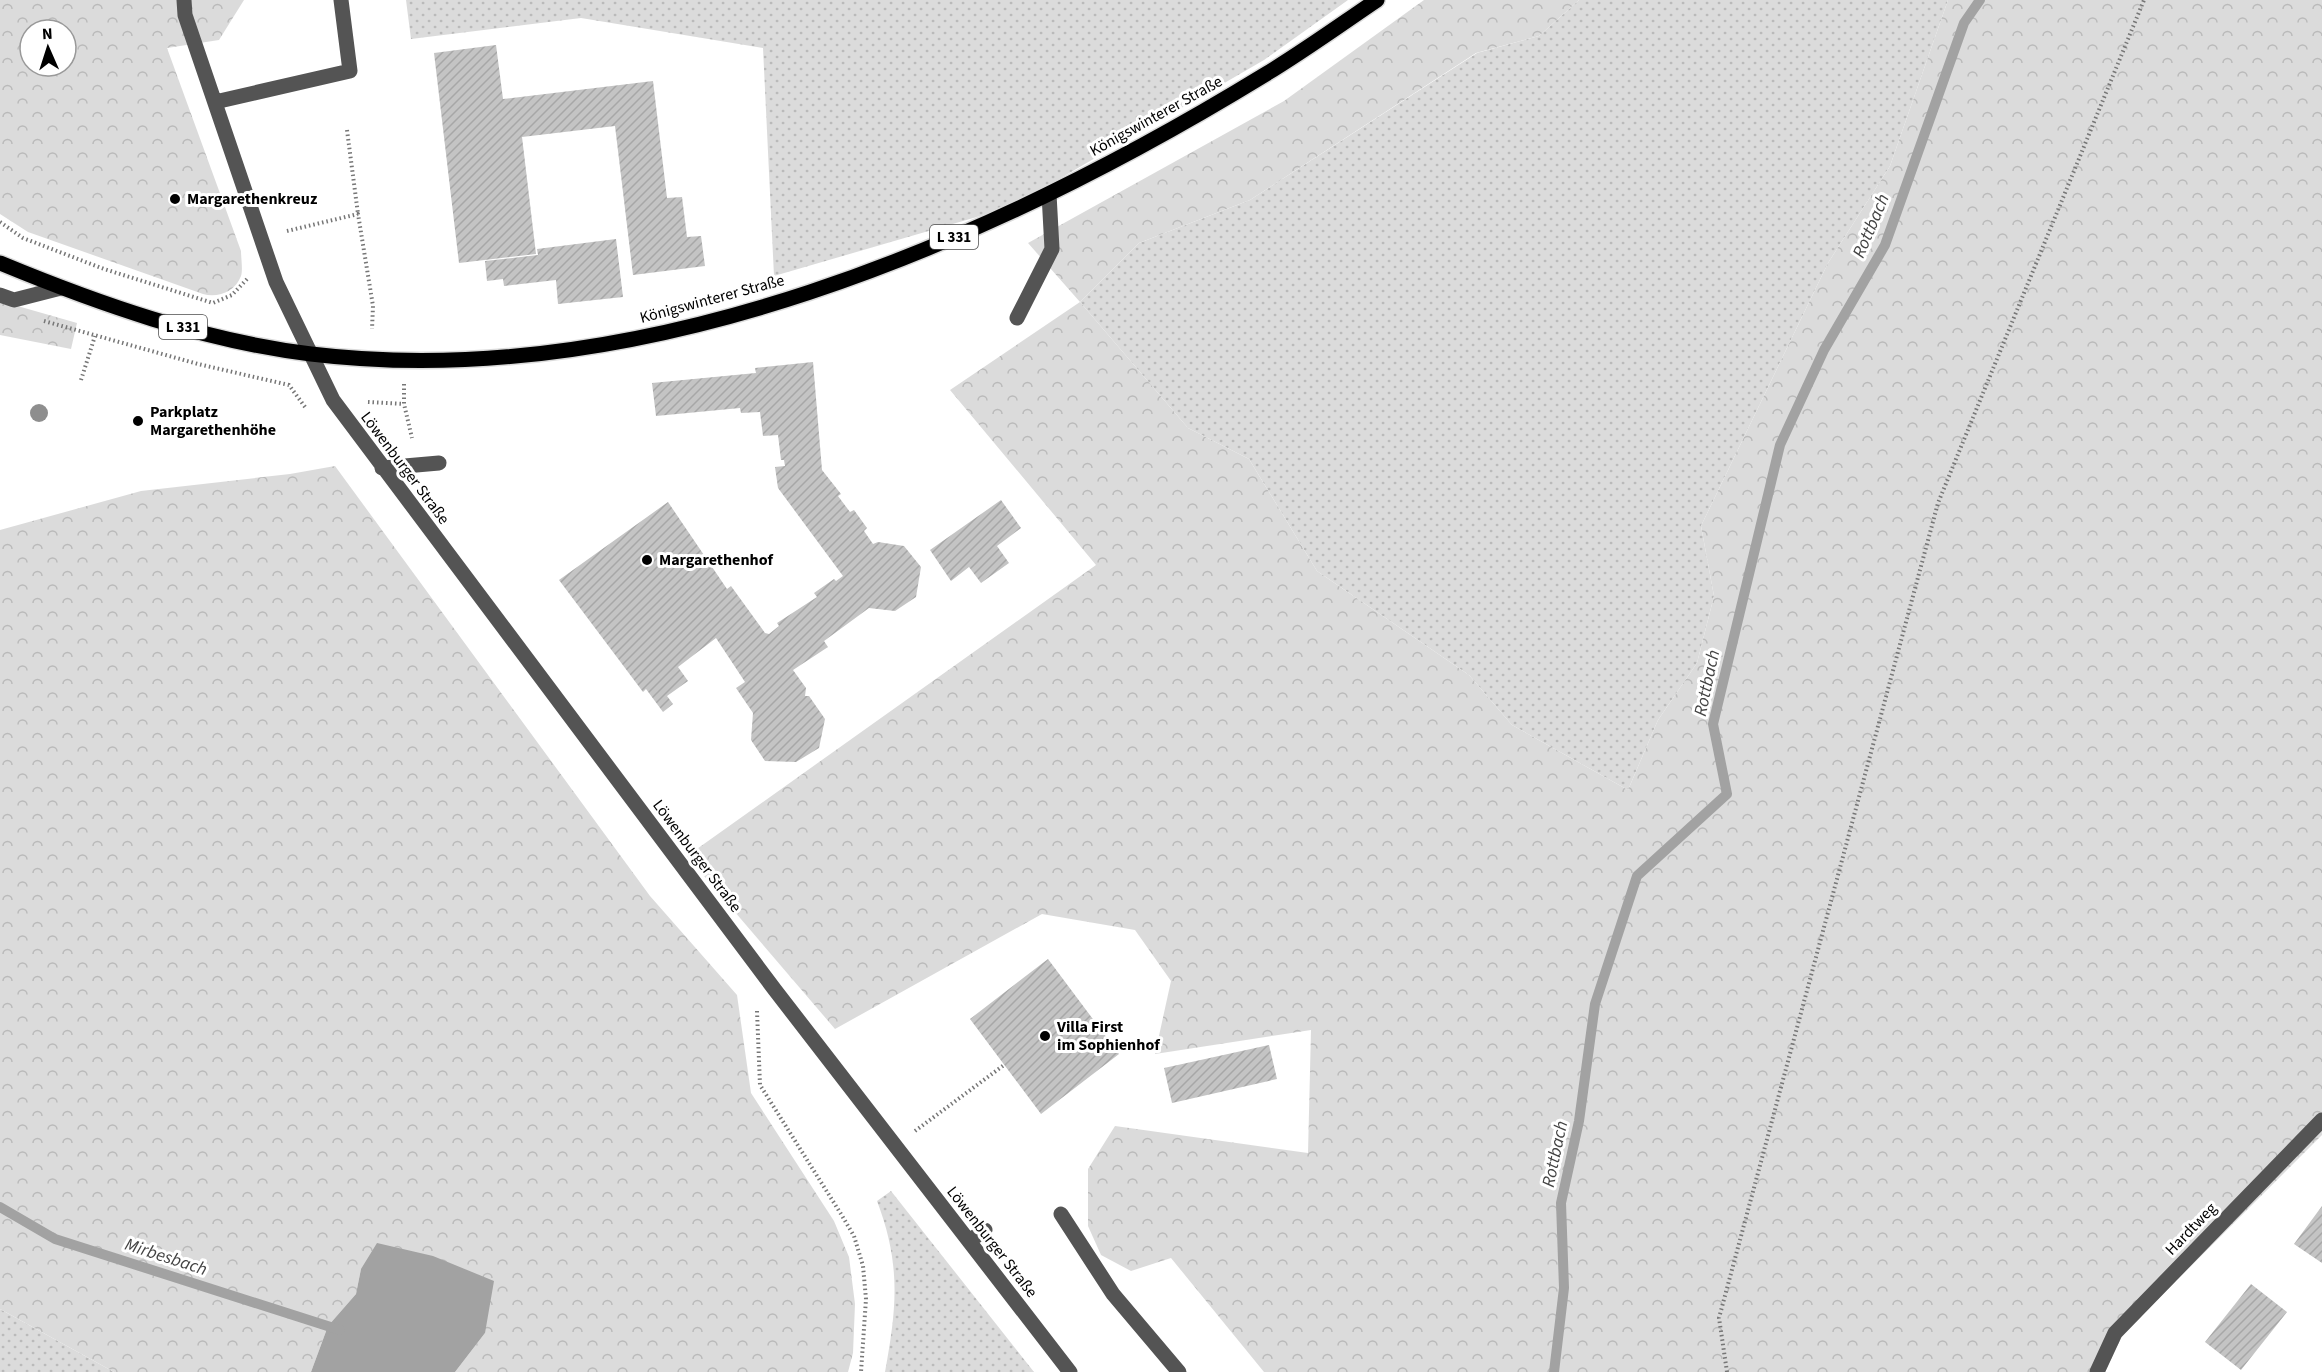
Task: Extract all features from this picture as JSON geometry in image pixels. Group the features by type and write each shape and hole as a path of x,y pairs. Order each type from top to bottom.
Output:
{"main road":[{"name":"Königswinterer Straße","path":"0,263 130,313 308,354 424,361 548,353 617,342 721,317 858,274 977,228 1050,194 1149,142 1268,73 1377,0"}],"street":[{"path":"184,8 194,0"},
{"path":"215,102 350,71 341,0"},
{"name":"Löwenburger Straße","path":"184,8 276,282 308,354 333,400 775,990 1070,1372"},
{"path":"1017,318 1052,249 1050,194"},
{"path":"0,295 14,300 61,288"},
{"path":"382,468 440,463"},
{"name":"Hardtweg","path":"2097,1372 2115,1333 2322,1120"},
{"path":"1061,1214 1113,1294 1179,1372"},
{"path":"969,1241 985,1230"}],"path":[{"path":"1727,1372 1719,1318 1938,503 2144,0"},
{"path":"347,130 373,306 372,329"},
{"path":"261,237 358,214"},
{"path":"0,222 23,238 104,269 213,303 232,295 245,279 276,282"},
{"path":"42,321 289,385 311,416"},
{"path":"81,380 95,336"},
{"path":"775,990 757,1003 760,1085 854,1236 863,1266 866,1299 861,1372"},
{"path":"913,1132 1004,1065"}],"green space":[{"path":"0,0 244,0 219,40 167,48 241,251 242,273 235,286 220,294 203,294 28,232 0,214"},
{"path":"406,0 1348,0 1264,60 1011,207 774,276 763,48 581,18 411,39"},
{"path":"1424,0 1579,0 1539,36 1476,53 1250,200 1139,243 1080,302 1028,243 1284,101"},
{"path":"1579,0 1948,0 1890,166 1828,263 1701,526 1714,596 1697,663 1658,720 1628,790 1512,725 1469,675 1317,571 1249,459 1188,428 1080,302 1139,243 1250,200 1477,53 1539,36"},
{"path":"1948,0 2322,0 2322,1135 2123,1334 2105,1372 1264,1372 1171,1258 1131,1271 1101,1255 1088,1226 1088,1169 1115,1126 1308,1153 1311,1030 1155,1054 1171,981 1135,930 1042,914 835,1029 687,856 1096,565 950,390 1080,302 1188,428 1249,459 1317,571 1469,675 1512,725 1628,790 1658,720 1697,663 1714,596 1701,526 1828,263 1890,166"},
{"path":"0,301 77,323 71,349 0,335"},
{"path":"335,466 650,896 737,995 751,1093 834,1221 849,1257 855,1304 853,1353 848,1372 455,1372 485,1333 361,1269 356,1294 328,1326 311,1372 114,1372 0,1309 0,530 141,491 290,474"},
{"path":"891,1191 1034,1372 885,1372 892,1327 894,1286 890,1245 877,1201"},
{"path":"0,1309 114,1372 0,1372"}],"shaded area":[{"path":"377,1243 433,1256 494,1281 485,1333 455,1372 311,1372 328,1326 356,1294 361,1269"}],"building":[{"path":"496,45 503,99 653,81 667,198 682,197 687,237 701,236 705,266 633,275 615,126 522,137 536,254 459,263 434,53"},
{"path":"616,239 623,297 558,304 556,280 504,286 503,279 487,281 485,261 538,255 537,249"},
{"name":"Margarethenhof","path":"813,362 822,470 841,494 838,496 850,512 854,510 867,528 864,531 873,544 878,542 904,546 921,567 916,597 895,611 869,608 824,641 828,647 793,670 806,688 805,696 809,696 825,719 819,748 796,762 765,761 751,740 753,713 736,688 745,682 716,638 678,667 688,681 667,696 673,704 663,712 646,689 643,692 559,580 668,502 727,589 731,586 765,633 769,634 779,626 777,623 817,597 814,593 834,579 836,581 843,576 778,488 775,467 785,466 784,460 781,460 778,435 763,436 760,412 741,413 740,408 656,416 652,383 756,373 755,368"},
{"path":"1001,500 1021,528 997,546 1009,563 981,583 969,567 951,581 930,550"},
{"name":"Villa First im Sophienhof","path":"1048,959 1119,1054 1041,1114 970,1019"},
{"path":"1269,1045 1277,1079 1172,1103 1164,1068"},
{"path":"2322,1206 2322,1263 2294,1244"},
{"path":"2251,1284 2287,1312 2241,1370 2205,1342"}],"waterway":[{"name":"Rottbach","path":"1554,1372 1564,1288 1561,1203 1579,1121 1595,1004 1637,876 1727,794 1713,724 1780,445 1824,350 1885,245 1964,23 1980,0"},
{"name":"Mirbesbach","path":"0,1207 55,1239 340,1330"}],"place":[{"name":"Margarethenkreuz","path":"175,199"},
{"name":"Parkplatz Margarethenhöhe","path":"138,421"},
{"name":"Margarethenhof","path":"647,560"},
{"name":"Villa First im Sophienhof","path":"1045,1036"}]}
